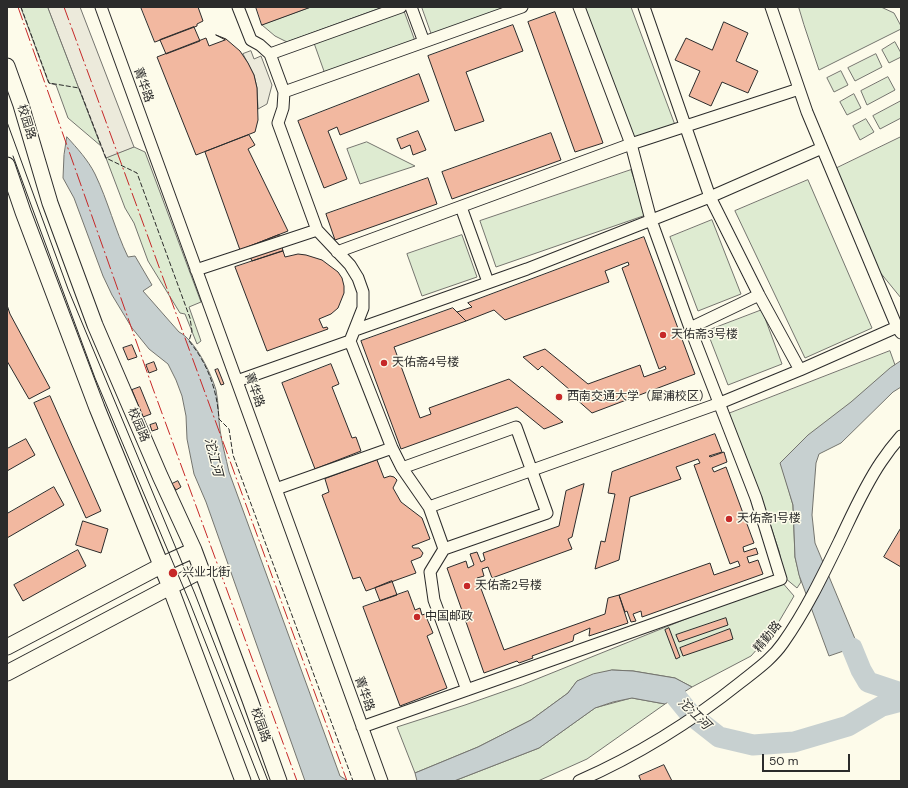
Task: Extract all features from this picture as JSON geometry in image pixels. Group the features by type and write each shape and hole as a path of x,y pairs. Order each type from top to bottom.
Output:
{"street":[{"name":"菁华路","path":"101,7 382,781"},
{"path":"236,381 350,340 363,308 363,292 358,278 350,265 317,230 278,123 283,108 284,92 270,54 260,45 251,40 238,7"},
{"path":"270,54 401,7"},
{"path":"411,7 424,42"},
{"path":"284,92 522,7"},
{"path":"362,727 781,580 756,498 690,328 651,220 631,144 579,7"},
{"path":"644,7 710,197 759,295 800,370"},
{"path":"429,507 720,403 899,330 822,148 799,88 771,7"},
{"name":"校园路","path":"7,66 21,105 52,209 96,325 160,476 194,550 279,781"},
{"path":"337,252 631,144 799,88"},
{"path":"355,330 527,269 710,197 822,148"},
{"path":"7,165 23,212 97,408 170,587 243,781"},
{"path":"460,206 488,282"},
{"path":"196,270 317,230"},
{"path":"690,328 759,295"},
{"path":"350,340 392,448 402,468 429,507 444,549"},
{"path":"402,468 516,427 547,513 444,549 430,572 434,600 467,690"},
{"name":"精勤路","path":"579,781 606,769 663,738 714,703 769,659 782,644 803,610 828,564 860,498 880,463 901,436"},
{"path":"276,489 392,448"},
{"path":"7,647 161,565 194,550"},
{"path":"7,673 202,570"}],"green space":[{"path":"21,7 48,7 101,146 68,118 56,85 49,83"},
{"path":"311,7 383,7 287,42 275,36 262,25"},
{"path":"422,7 512,7 432,35"},
{"path":"582,7 631,7 675,125 632,141"},
{"path":"799,7 881,7 894,13 901,26 901,29 819,70"},
{"path":"404,11 415,41 325,74 314,43"},
{"path":"895,42 901,53 901,57 889,63 882,50"},
{"path":"876,54 882,67 855,81 848,68"},
{"path":"841,71 848,85 834,92 827,78"},
{"path":"888,77 895,90 867,105 861,91"},
{"path":"854,94 861,108 847,115 840,102"},
{"path":"901,101 901,118 880,129 873,116"},
{"path":"866,119 874,132 860,140 853,126"},
{"path":"901,137 901,298 879,271 835,169"},
{"path":"367,142 415,166 360,184 347,149"},
{"path":"134,147 145,152 201,302 189,307 201,341 197,344 185,314 180,313 148,261 134,223 125,208 106,158"},
{"path":"631,170 646,215 496,267 480,221"},
{"path":"808,180 872,328 805,358 735,211"},
{"path":"712,220 741,294 698,311 670,237"},
{"path":"462,235 477,277 422,296 407,254"},
{"path":"762,310 782,364 728,385 707,331"},
{"path":"890,351 895,365 781,463 793,505 795,557 801,582 797,588 785,578 779,551 767,515 728,414"},
{"path":"781,581 794,596 774,630 751,656 692,687 675,678 633,671 612,670 577,681 568,693 531,720 478,747 415,773 397,727 522,685"},
{"path":"632,698 665,704 587,759 538,781 454,781 539,748 595,708"}],"shaded area":[{"path":"48,7 80,7 134,147 106,158"},
{"path":"251,51 254,59 261,56 272,85 267,104 258,109 257,88 254,75 243,54"}],"water":[{"path":"67,137 86,159 95,174 128,257 135,256 152,285 143,291 179,332 191,342 202,358 210,375 218,400 220,430 229,472 340,776 348,781 305,781 206,502 194,474 187,439 186,416 182,396 168,364 149,349 132,328 112,295 103,276 74,198 63,178 64,155"},
{"path":"901,361 901,387 893,392 841,443 819,454 816,463 812,515 815,543 858,646 829,656 799,575 795,557 793,505 780,463 808,435 851,402 890,368"},
{"path":"612,670 633,671 675,678 692,687 665,704 632,698 595,708 539,748 454,781 417,781 415,773 478,747 531,720 568,693 577,681 593,674"}],"building":[{"path":"141,7 198,7 203,21 197,24 197,26 155,42"},
{"path":"256,7 311,7 262,25"},
{"path":"555,12 603,143 575,152 528,22"},
{"path":"724,22 748,33 736,61 758,71 748,93 722,82 711,106 689,96 700,71 675,60 686,38 712,50"},
{"path":"513,25 523,51 466,72 484,121 455,131 428,56"},
{"path":"194,27 200,41 166,54 160,40"},
{"path":"216,35 226,39 240,51 254,75 257,88 258,120 255,132 196,155 157,57 206,38 209,46 225,40"},
{"path":"419,74 429,101 340,135 337,127 328,131 347,179 324,188 298,121"},
{"path":"418,131 426,150 413,155 410,145 401,149 397,139"},
{"path":"551,133 561,160 452,199 442,172"},
{"path":"249,135 255,145 248,149 288,231 240,250 205,152"},
{"path":"428,178 437,204 335,240 326,214"},
{"path":"279,235 283,251 252,261 246,248"},
{"name":"天佑斋3号楼","path":"644,237 695,374 592,413 575,398 577,396 542,366 538,370 523,357 545,349 588,384 640,365 644,377 666,369 665,366 659,369 622,268 629,265 628,262 605,271 609,282 505,320 494,310 466,321 457,312 472,307 468,303"},
{"path":"283,251 285,257 298,254 322,260 338,272 342,278 344,293 338,308 331,314 319,319 323,328 327,327 328,329 267,351 235,267"},
{"path":"7,305 10,314 50,388 29,399 7,361"},
{"name":"天佑斋4号楼","path":"453,308 466,321 394,347 420,418 431,414 429,408 509,379 563,422 544,429 517,407 401,449 361,341"},
{"path":"132,345 137,357 128,360 123,348"},
{"path":"154,362 157,370 149,373 146,365"},
{"path":"331,364 339,384 332,387 352,438 356,437 361,451 315,469 282,383"},
{"path":"218,369 224,384 221,385 215,370"},
{"path":"140,387 151,414 143,417 132,390"},
{"path":"50,396 101,511 86,518 34,403"},
{"path":"156,423 158,429 152,431 150,425"},
{"name":"天佑斋1号楼","path":"715,434 722,452 709,456 710,457 724,452 727,462 712,468 714,472 726,467 754,543 743,547 744,552 756,548 758,554 747,557 749,563 758,560 763,574 642,617 641,611 633,614 636,621 631,622 627,611 625,612 619,595 710,563 714,575 740,566 738,561 730,564 694,465 700,463 698,459 676,467 681,479 630,497 619,560 595,569 601,541 605,542 615,494 608,493 612,472"},
{"path":"26,439 35,455 7,471 7,449"},
{"path":"377,460 384,478 390,476 397,480 393,488 401,502 422,518 430,539 412,546 413,548 419,548 423,553 421,557 411,561 416,573 366,591 360,577 353,579 322,495 329,492 325,479"},
{"path":"178,481 181,487 176,490 172,484"},
{"name":"天佑斋2号楼","path":"584,484 572,537 568,539 572,549 492,578 488,567 482,569 484,576 477,578 504,650 605,614 608,598 619,595 628,623 589,636 590,628 574,635 573,641 532,656 533,658 519,663 517,661 484,673 447,568 466,561 468,568 474,565 470,554 477,552 481,562 485,560 483,553 559,526 566,491"},
{"path":"54,487 64,505 7,538 7,514"},
{"path":"83,521 108,529 101,553 76,545"},
{"path":"901,528 901,567 884,557"},
{"path":"78,550 86,566 23,601 14,585"},
{"path":"392,581 397,595 380,601 375,588"},
{"path":"408,591 415,610 420,608 422,615 425,614 433,633 427,636 447,688 400,706 363,607"},
{"path":"726,618 728,625 679,642 676,635"},
{"path":"669,628 680,657 676,659 665,630"},
{"path":"730,629 733,639 683,656 680,648"},
{"path":"664,765 672,781 641,781 639,776"}],"waterway":[{"path":"852,648 861,670 868,682 901,693"},
{"name":"沱江河","path":"651,687 673,693 691,715 719,737 753,745 794,742 848,726 882,706 901,701"}],"tram line":[{"path":"7,122 68,289 195,594 268,781"},
{"path":"13,156 95,378 190,603 260,781"}],"fence":[{"path":"21,7 49,83 79,88 106,158 137,173 190,318 192,331 189,341 206,368 214,388 219,419 229,429 233,455 353,781"}],"power":[{"path":"18,7 152,386 297,781"},
{"path":"64,7 347,781"}],"place":[{"name":"天佑斋3号楼","path":"663,335"},
{"name":"天佑斋4号楼","path":"384,363"},
{"name":"西南交通大学（犀浦校区）","path":"559,397"},
{"name":"天佑斋1号楼","path":"729,519"},
{"name":"兴业北街","path":"173,573"},
{"name":"天佑斋2号楼","path":"467,586"},
{"name":"中国邮政","path":"417,617"}]}
